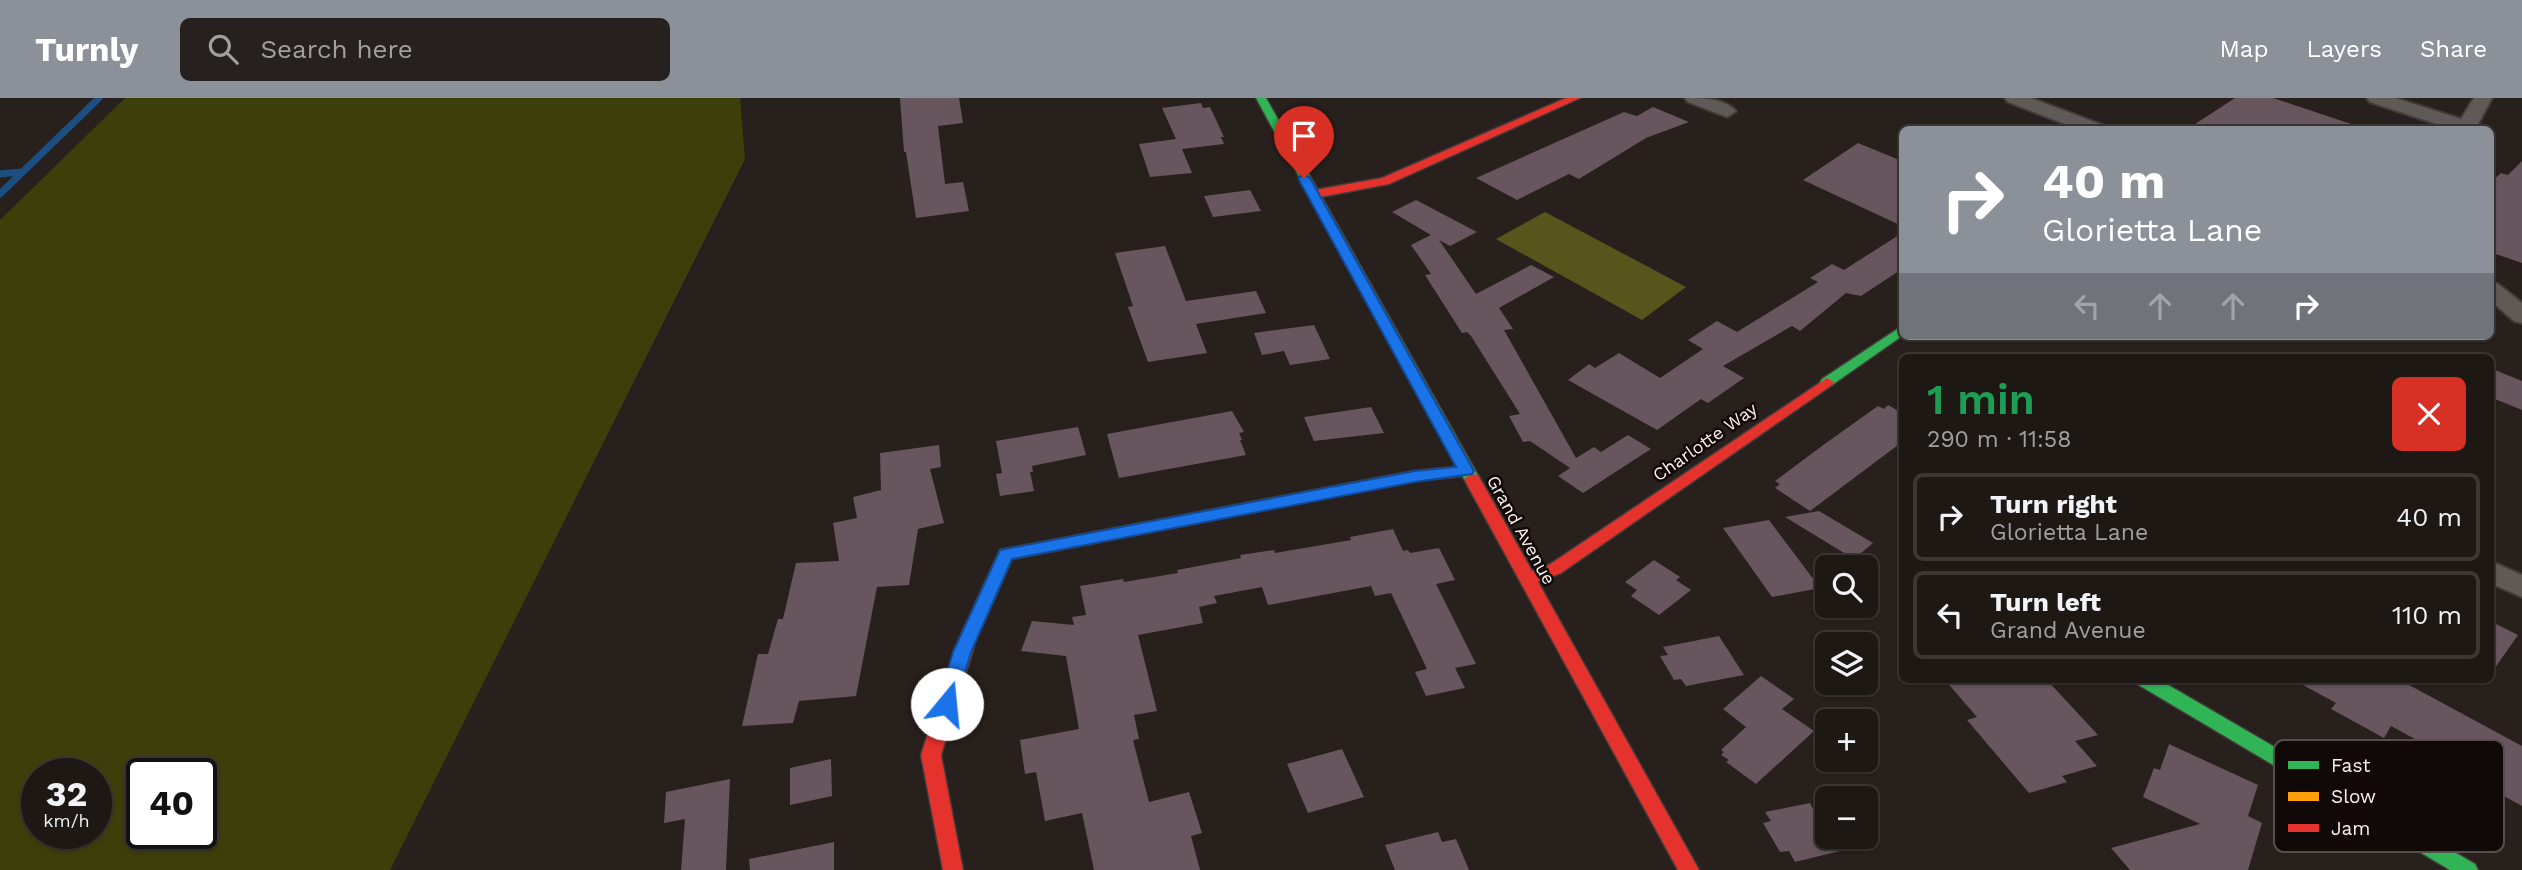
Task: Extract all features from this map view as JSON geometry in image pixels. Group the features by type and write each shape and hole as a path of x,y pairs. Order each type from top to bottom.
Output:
{"street":[{"name":"Grand Avenue","path":"1261,98 1689,870"},
{"path":"1315,194 1385,180 1576,98"},
{"path":"1694,98 1727,111"},
{"path":"2014,98 2088,126"},
{"path":"2376,98 2459,126"},
{"path":"2466,126 2483,98"},
{"path":"2494,292 2522,316"},
{"name":"Charlotte Way","path":"1527,579 1555,569 1899,332"},
{"path":"953,870 931,755 962,652 1006,554 1415,476 1466,471"},
{"path":"2494,573 2522,587"},
{"path":"2150,683 2274,758"},
{"path":"2429,852 2451,865"}],"shaded area":[{"path":"125,98 740,98 745,159 390,870 0,870 0,220"},
{"path":"1545,212 1686,287 1642,320 1496,239"}],"building":[{"path":"900,98 959,98 963,123 938,126 945,184 963,182 969,211 916,218 904,152"},
{"path":"2235,98 2273,98 2354,125 2354,126 2192,126"},
{"path":"1201,103 1203,108 1210,107 1224,137 1221,137 1224,144 1182,149 1192,173 1150,177 1139,144 1176,139 1162,108"},
{"path":"1653,107 1689,122 1646,138 1579,179 1569,174 1517,200 1476,178 1624,112 1637,116"},
{"path":"1858,143 1899,160 1899,225 1803,180"},
{"path":"2522,161 2522,263 2494,253 2494,179 2501,173 2508,175"},
{"path":"1250,190 1261,211 1213,217 1204,196"},
{"path":"1416,200 1477,232 1450,246 1439,240 1476,294 1531,265 1554,277 1499,308 1513,329 1504,330 1576,458 1594,447 1601,452 1628,435 1651,449 1583,493 1558,476 1570,468 1530,441 1523,442 1509,416 1520,414 1471,336 1467,332 1462,333 1425,275 1431,274 1411,245 1431,235 1392,212"},
{"path":"1899,235 1899,271 1861,296 1846,293 1800,331 1792,326 1723,366 1744,378 1708,403 1701,399 1657,430 1568,380 1589,364 1595,368 1619,353 1660,378 1703,349 1688,340 1717,321 1737,332 1818,282 1810,278 1832,264 1844,270"},
{"path":"1165,246 1186,301 1256,291 1266,313 1196,324 1207,353 1148,362 1128,307 1133,306 1115,253"},
{"path":"1314,325 1330,359 1290,365 1284,351 1262,355 1254,333"},
{"path":"2494,370 2522,381 2522,410 2494,399"},
{"path":"1888,405 1899,411 1899,444 1810,511 1775,488 1780,484 1775,481 1826,443 1878,406 1884,409"},
{"path":"1371,407 1384,433 1314,441 1304,417"},
{"path":"1232,411 1244,432 1239,433 1246,455 1119,478 1107,434"},
{"path":"1078,427 1086,455 1032,466 1033,472 1030,472 1034,491 1000,496 996,474 1002,473 996,441"},
{"path":"939,445 941,467 930,469 944,523 918,529 909,585 877,587 856,696 799,701 793,723 742,726 758,654 768,654 778,619 783,619 796,563 839,561 833,523 857,518 853,497 881,490 880,453"},
{"path":"1819,511 1873,543 1859,555 1847,555 1785,517"},
{"path":"1769,520 1815,581 1815,589 1772,597 1723,528"},
{"path":"1393,529 1403,551 1408,550 1410,553 1439,548 1455,580 1436,584 1476,664 1455,668 1465,688 1426,696 1415,672 1427,669 1391,593 1375,596 1371,586 1268,605 1262,587 1214,596 1217,603 1199,607 1203,623 1138,635 1157,711 1134,715 1139,739 1133,740 1149,802 1189,792 1202,833 1191,836 1200,870 1094,870 1082,813 1045,821 1036,772 1025,774 1020,740 1079,729 1066,656 1021,651 1032,621 1074,625 1072,617 1086,615 1080,586 1178,573 1177,570 1241,558 1240,555 1274,550 1275,553 1351,540 1350,537"},
{"path":"1654,560 1680,577 1676,580 1691,590 1659,615 1631,596 1637,590 1625,582"},
{"path":"2494,623 2518,635 2494,669"},
{"path":"1719,636 1744,675 1686,686 1681,679 1674,680 1660,656 1668,655 1663,647"},
{"path":"1761,676 1794,699 1782,709 1814,731 1756,784 1726,762 1729,760 1721,755 1724,752 1721,750 1746,727 1723,709"},
{"path":"1947,683 2050,683 2098,735 2075,741 2097,766 2062,776 2067,782 2029,793 1967,720 1977,717"},
{"path":"2299,683 2405,683 2522,746 2522,806 2504,796 2504,740 2417,740 2391,726 2384,738 2331,709 2336,703"},
{"path":"2169,744 2258,785 2248,816 2262,823 2248,870 2130,870 2111,848 2200,824 2143,797 2154,768 2160,770"},
{"path":"1342,749 1364,797 1308,813 1287,764"},
{"path":"831,759 832,796 790,805 790,768"},
{"path":"730,779 726,870 681,870 685,819 664,823 666,792"},
{"path":"1810,803 1815,808 1815,849 1840,851 1795,862 1789,851 1780,852 1763,823 1771,821 1765,812"},
{"path":"1438,832 1442,842 1456,839 1469,870 1395,870 1385,845"},
{"path":"834,842 834,870 750,870 749,859"}],"waterway":[{"path":"0,194 99,98"},
{"path":"0,174 22,172"}],"traffic: fast":[{"path":"1261,98 1472,479"},
{"path":"1827,382 1899,332"},
{"path":"2150,683 2274,756"},
{"path":"2437,852 2468,870"}],"traffic: slow":[{"path":"965,646 1006,554 1414,476 1466,471"}],"traffic: jam":[{"path":"1315,194 1385,181 1575,98"},
{"path":"1527,579 1555,569 1827,382"},
{"path":"1472,479 1689,870"},
{"path":"953,870 931,755 965,646"}],"route":[{"path":"947,704 962,652 1006,554 1415,476 1466,471 1304,178"}]}
